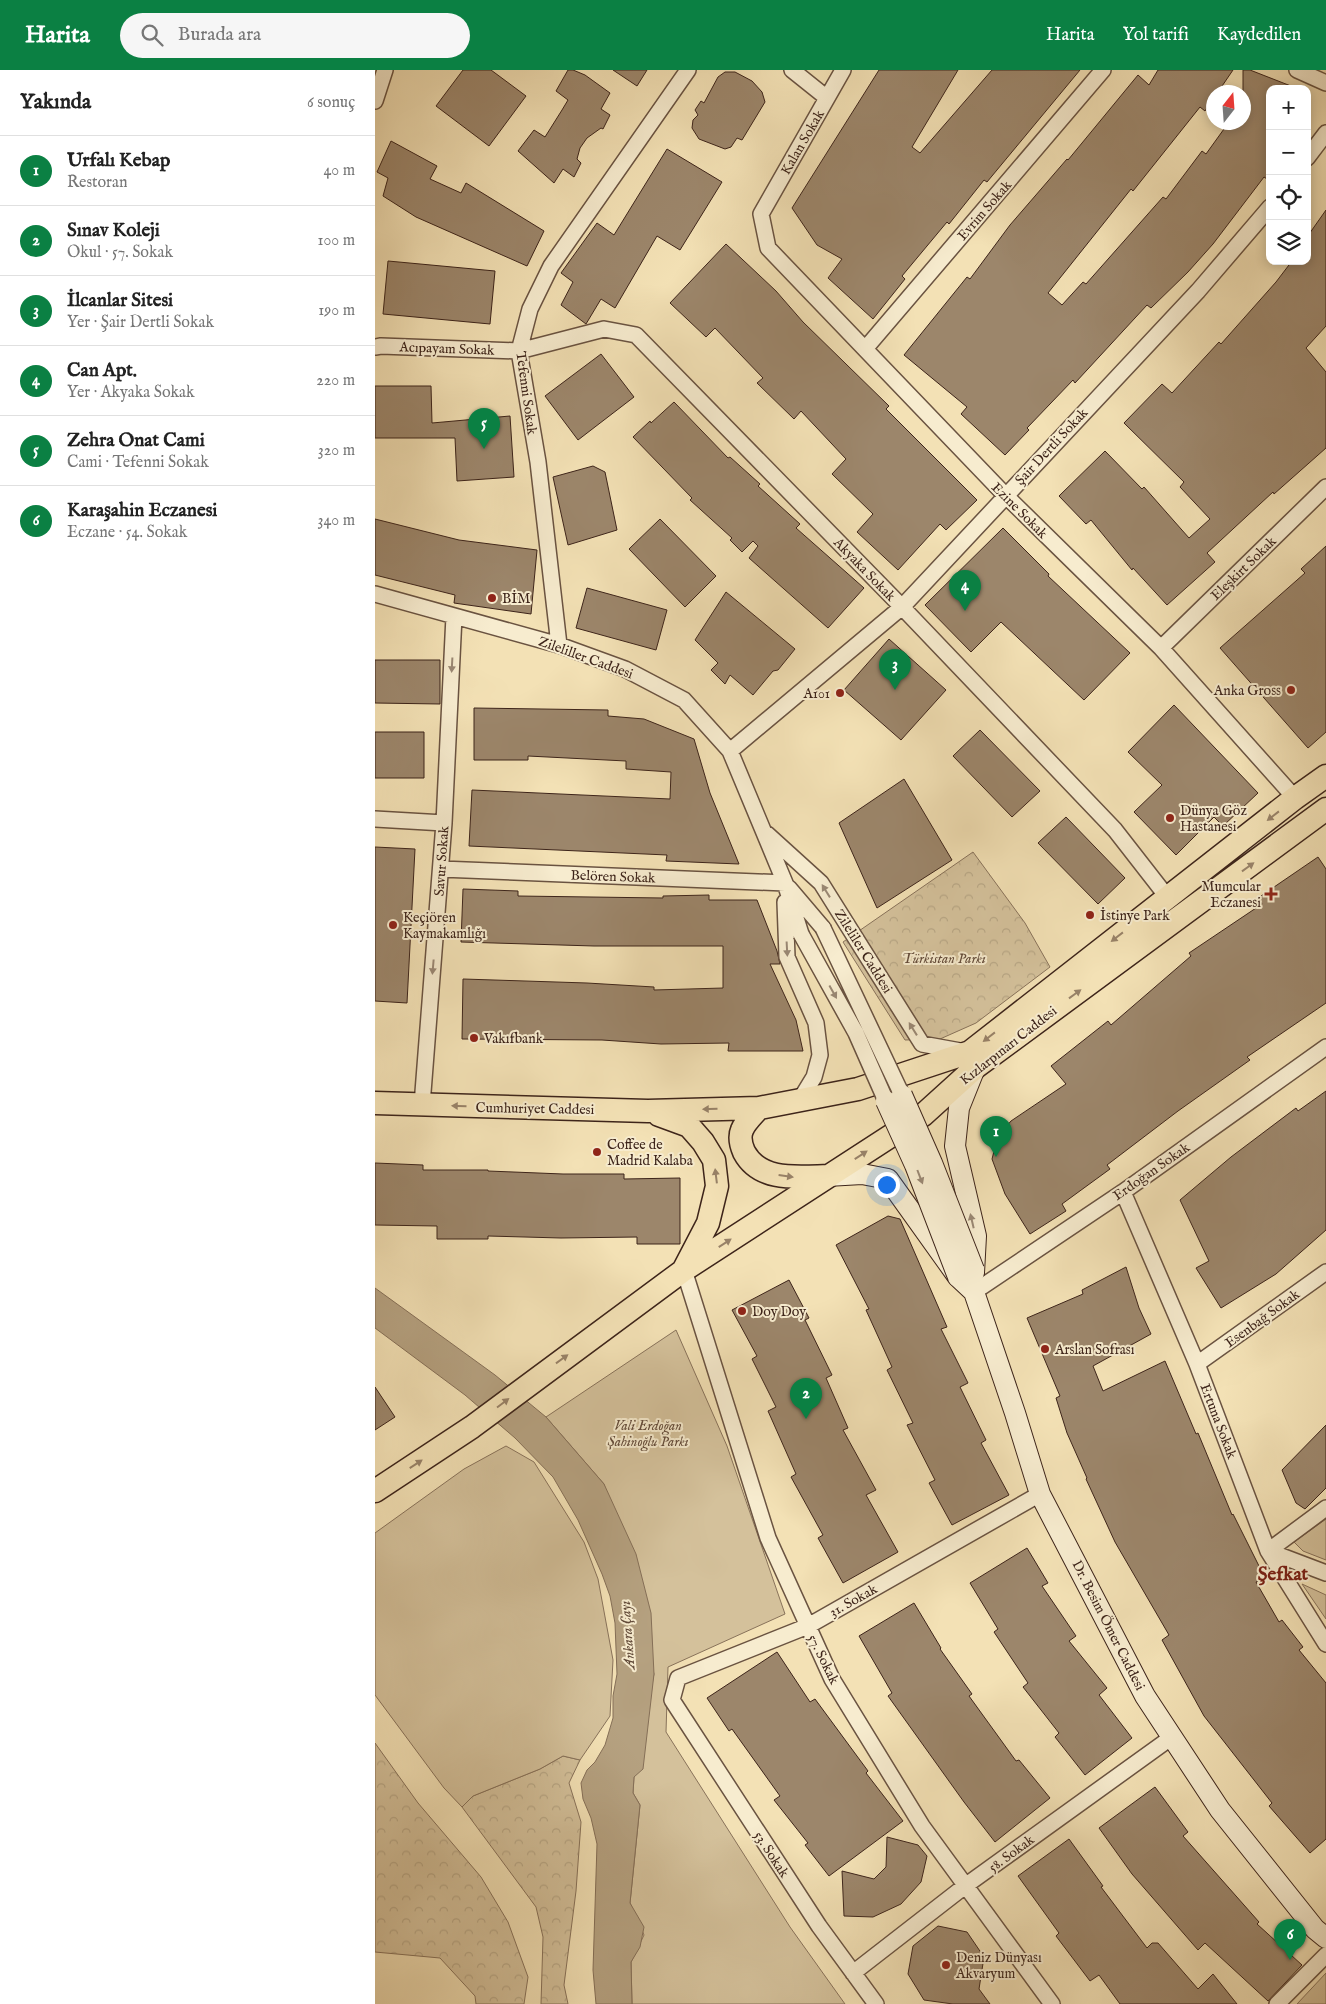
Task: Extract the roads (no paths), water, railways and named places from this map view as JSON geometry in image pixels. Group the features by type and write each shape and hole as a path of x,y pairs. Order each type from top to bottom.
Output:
{"main road":[{"name":"Kızlarpınarı Caddesi","path":"375,1491 484,1418 684,1270 923,1115 973,1060 1168,898 1295,798 1326,776"},
{"name":"Kızlarpınarı Caddesi","path":"759,1108 858,1089 973,1060 1326,810"},
{"path":"966,1273 976,1236 955,1146 959,1108 973,1060"},
{"path":"894,1098 915,1165 966,1273"},
{"name":"Cumhuriyet Caddesi","path":"375,1103 647,1111 759,1108"},
{"path":"759,1108 742,1129 741,1144 750,1162 766,1173 792,1177 862,1174 889,1180 966,1273"},
{"path":"647,1111 689,1126 703,1142 714,1160 717,1186 708,1223 684,1270"},
{"name":"Dr. Besim Ömer Caddesi","path":"966,1273 1015,1413 1040,1494 1145,1696 1220,1810 1315,1929 1326,1938"}],"street":[{"path":"375,100 385,70"},
{"name":"Tefenni Sokak","path":"559,645 538,462 519,351 530,309 551,266 688,70"},
{"path":"792,70 827,98"},
{"name":"Kalan Sokak","path":"761,214 843,70"},
{"name":"Evrim Sokak","path":"865,349 1103,70"},
{"path":"1297,70 1326,83"},
{"path":"1311,153 1326,133"},
{"name":"Şair Dertli Sokak","path":"730,751 902,607 1197,291 1266,212"},
{"name":"Ezine Sokak","path":"761,214 768,248 1005,496 1161,648 1295,798"},
{"name":"Akyaka Sokak","path":"519,351 604,329 636,335 902,607 1115,830 1168,898"},
{"name":"Acıpayam Sokak","path":"375,348 381,346 519,351"},
{"name":"Eleşkirt Sokak","path":"1161,648 1326,488"},
{"path":"375,594 454,616"},
{"name":"Zileliller Caddesi","path":"454,616 559,645 625,669 684,700 730,751 785,883"},
{"name":"Savur Sokak","path":"422,1105 444,823 454,616"},
{"path":"375,819 444,823"},
{"name":"Zileliler Caddesi","path":"763,831 821,883 922,1044 973,1060"},
{"name":"Belören Sokak","path":"441,868 785,883"},
{"path":"785,883 823,928 894,1098"},
{"path":"785,883 801,934 894,1098"},
{"path":"785,883 787,957 816,1023 820,1055 813,1077 800,1100"},
{"name":"Erdoğan Sokak","path":"974,1292 1123,1192 1326,1047"},
{"name":"Ertuna Sokak","path":"1123,1192 1197,1364 1268,1551 1326,1644"},
{"name":"57. Sokak","path":"684,1270 768,1538 837,1688 921,1826 1052,2004"},
{"name":"Esenbağ Sokak","path":"1197,1364 1326,1272"},
{"name":"31. Sokak","path":"672,1700 678,1678 808,1626 1040,1494"},
{"path":"1268,1551 1326,1508"},
{"path":"1268,1551 1326,1573"},
{"name":"53. Sokak","path":"672,1700 819,1926 876,2004"},
{"name":"58. Sokak","path":"853,1973 965,1886 1172,1737"},
{"path":"1277,2004 1326,1955"}],"water":[{"name":"Ankara Çayı","path":"375,1288 495,1375 546,1417 604,1484 636,1554 651,1613 654,1674 643,1769 634,1777 633,1793 640,1805 630,1903 644,1927 640,1947 631,1962 632,2004 596,2004 593,1970 597,1844 591,1818 583,1799 581,1783 587,1770 595,1762 605,1745 613,1718 613,1696 617,1674 615,1623 610,1596 578,1520 553,1477 515,1438 465,1395 375,1328"}],"place":[{"name":"Zehra Onat Cami","path":"484,449"},
{"name":"BİM","path":"492,598"},
{"name":"Can Apt.","path":"965,611"},
{"name":"İlcanlar Sitesi","path":"895,690"},
{"name":"Anka Gross","path":"1291,690"},
{"name":"A101","path":"840,693"},
{"name":"Dünya Göz Hastanesi","path":"1170,818"},
{"name":"Mumcular Eczanesi","path":"1271,894"},
{"name":"İstinye Park","path":"1090,915"},
{"name":"Keçiören Kaymakamlığı","path":"393,925"},
{"name":"Vakıfbank","path":"474,1038"},
{"name":"Coffee de Madrid Kalaba","path":"597,1152"},
{"name":"Urfalı Kebap","path":"996,1157"},
{"name":"Doy Doy","path":"742,1311"},
{"name":"Arslan Sofrası","path":"1045,1349"},
{"name":"Sınav Koleji","path":"806,1419"},
{"name":"Karaşahin Eczanesi","path":"1290,1960"},
{"name":"Deniz Dünyası Akvaryum","path":"946,1965"}],"district":[{"name":"Şefkat","path":"1283,1573"}],"park label":[{"name":"Türkistan Parkı","path":"944,958"},
{"name":"Vali Erdoğan Şahinoğlu Parkı","path":"648,1434"}]}
